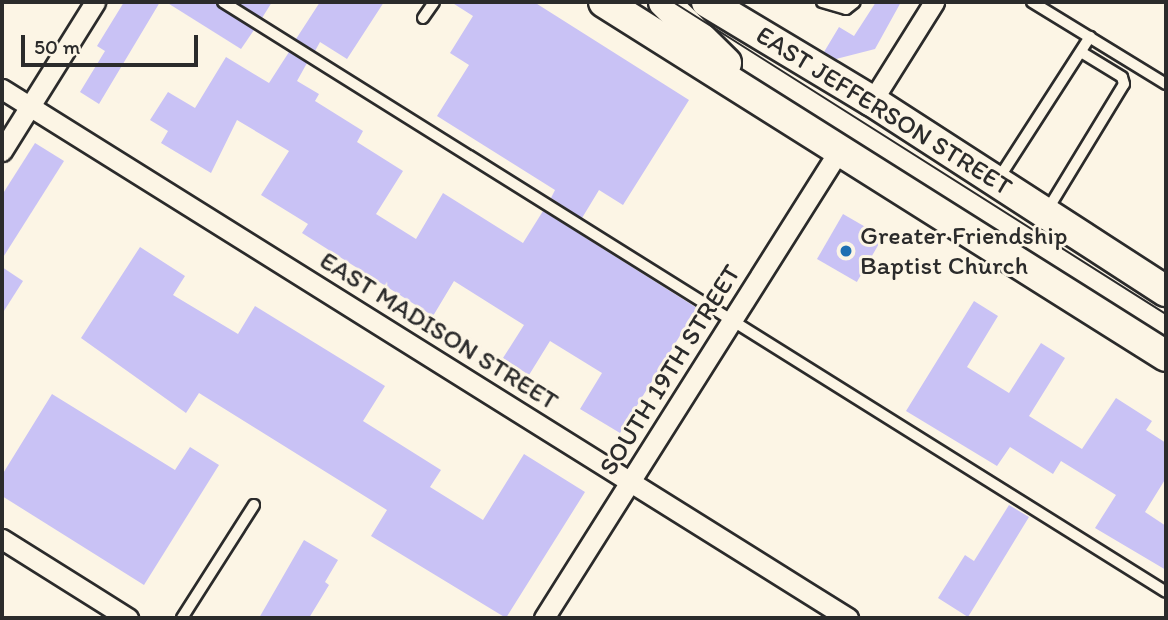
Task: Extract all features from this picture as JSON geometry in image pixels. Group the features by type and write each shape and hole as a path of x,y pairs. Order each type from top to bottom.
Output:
{"main road":[{"name":"EAST JEFFERSON STREET","path":"604,2 762,99 1166,356"},
{"name":"EAST JEFFERSON STREET","path":"664,2 762,99"},
{"name":"EAST JEFFERSON STREET","path":"707,2 872,101 1166,290"}],"street":[{"path":"2,152 95,2"},
{"path":"872,101 934,2"},
{"name":"EAST MADISON STREET","path":"2,89 848,618"},
{"name":"SOUTH 19TH STREET","path":"544,618 840,149"},
{"path":"2,539 128,618"}],"lane":[{"path":"223,2 1166,592"},
{"path":"423,18 433,2"},
{"path":"822,2 846,9 855,2"},
{"path":"1032,2 1166,85"},
{"path":"996,181 1090,37"},
{"path":"1046,213 1124,84 1122,77 1081,52"},
{"path":"182,618 254,505"}],"building":[{"path":"124,2 160,2 99,104 80,92 105,51 97,46"},
{"path":"166,2 216,2 254,30 241,49"},
{"path":"237,2 272,2 262,18"},
{"path":"320,2 384,2 347,59 320,42 315,51 296,39"},
{"path":"451,2 534,2 689,100 623,205 599,190 582,218 551,198 555,190 437,116 469,65 450,53 473,16"},
{"path":"876,2 901,2 875,49 836,59 824,52 839,27 854,36"},
{"path":"289,52 307,63 297,81 319,94 315,101 363,131 357,142 403,171 376,214 416,239 443,193 523,243 543,211 697,308 620,433 580,409 602,373 550,341 529,375 503,358 524,325 454,281 433,316 302,233 308,224 261,195 289,151 237,120 211,173 161,143 168,131 150,120 168,92 195,108 226,57 269,83"},
{"path":"35,143 64,161 2,259 2,195"},
{"path":"843,214 883,237 857,282 817,259"},
{"path":"140,247 185,276 173,295 238,334 255,306 385,386 363,421 441,470 430,487 483,520 524,454 585,492 506,618 371,536 387,510 199,393 186,413 81,338"},
{"path":"2,267 23,281 2,314"},
{"path":"974,301 998,316 967,367 1009,393 1041,343 1065,358 1029,416 1082,449 1116,398 1152,421 1146,430 1166,443 1166,478 1145,512 1166,526 1166,570 1095,528 1116,495 1061,461 1053,474 1010,447 997,466 906,411"},
{"path":"52,394 175,470 190,447 219,465 144,585 2,496 2,475"},
{"path":"1009,505 1029,517 968,617 938,598 965,555 974,561"},
{"path":"304,540 338,560 325,582 329,585 309,618 259,618"}],"tram line":[{"path":"673,2 1166,314"}],"place":[{"name":"Greater Friendship Baptist Church","path":"846,251"}]}
